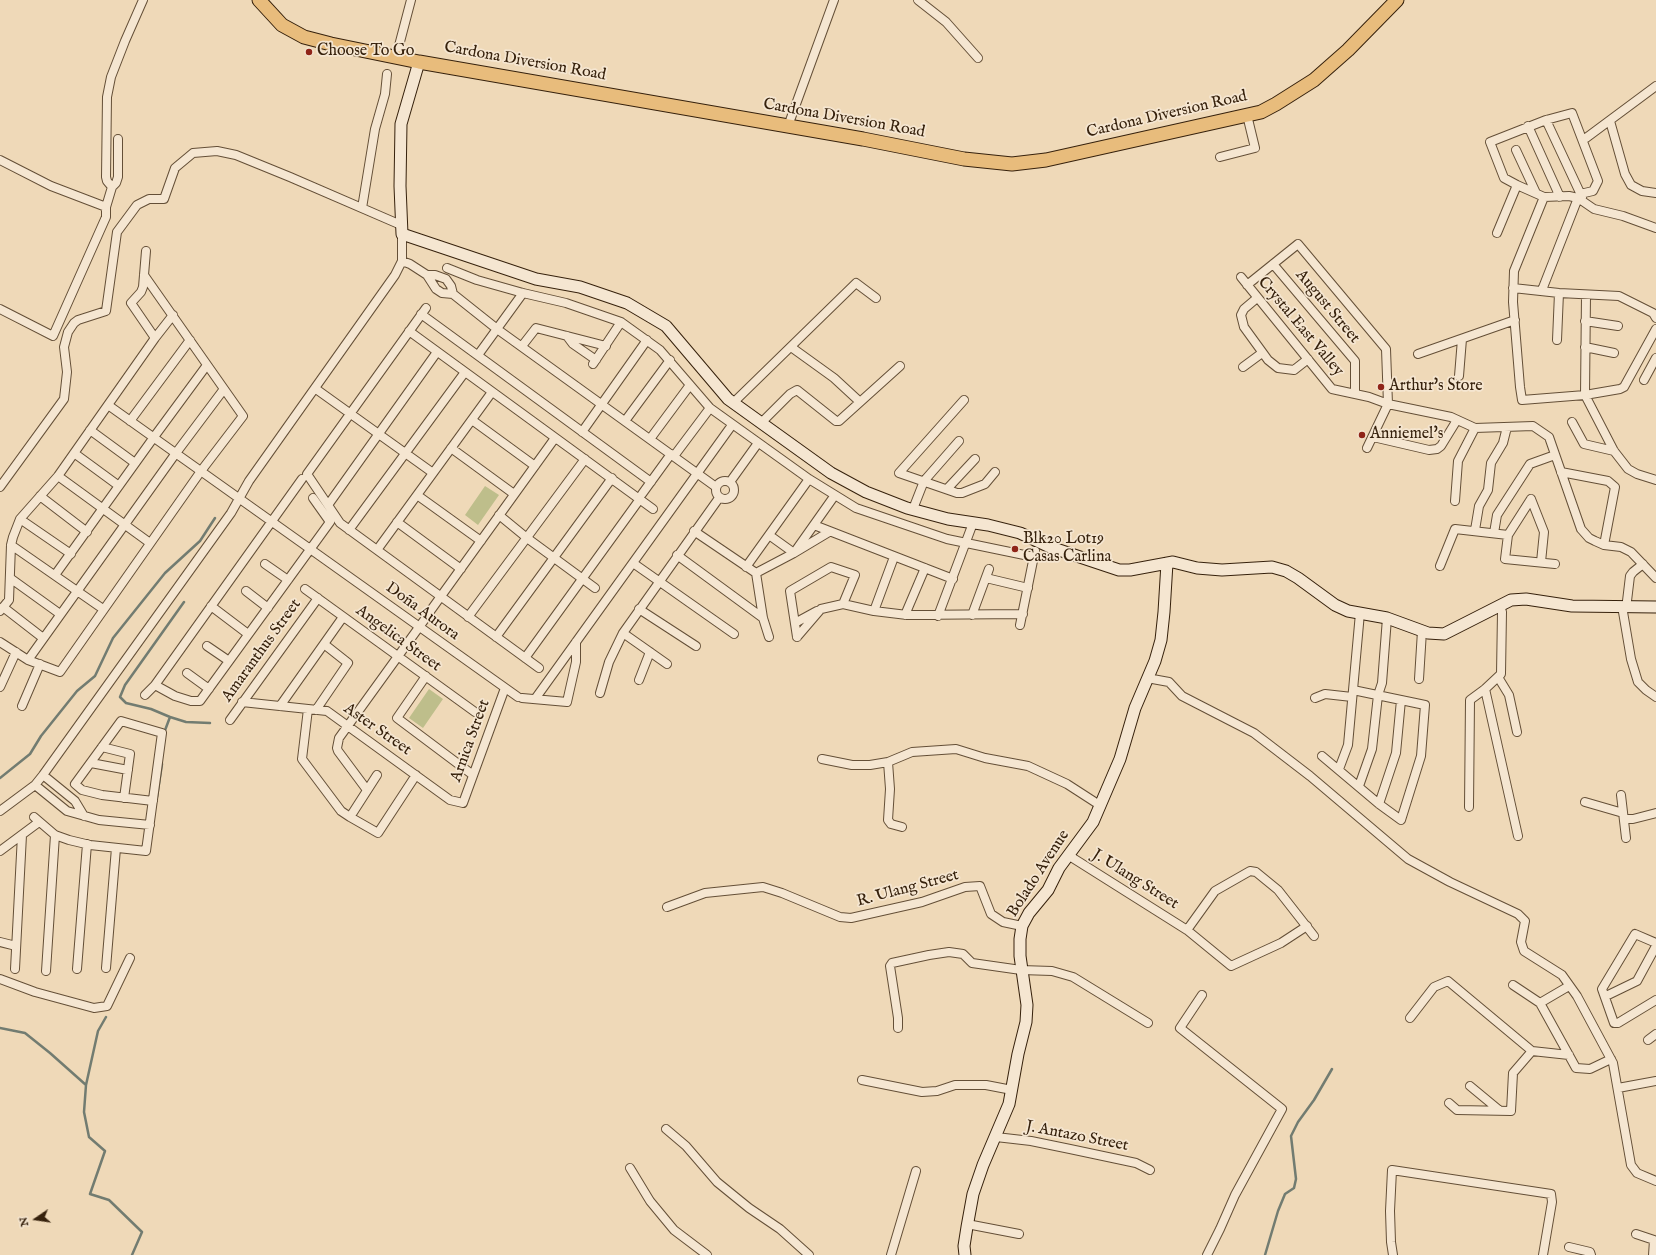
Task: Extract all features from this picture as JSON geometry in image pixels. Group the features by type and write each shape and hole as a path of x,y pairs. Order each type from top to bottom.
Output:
{"main road":[{"name":"Cardona Diversion Road","path":"259,0 282,25 304,37 419,62 863,139 964,159 1012,164 1046,160 1261,112 1314,80 1348,50 1397,0"}],"street":[{"path":"112,187 107,181 106,177 107,97 111,77 124,40 143,0"},
{"path":"396,57 411,0"},
{"path":"788,126 834,0"},
{"path":"918,0 946,22 978,58"},
{"path":"0,811 35,785 43,776 231,513 249,481 395,275 402,261 400,186 401,124 419,62"},
{"path":"362,208 375,129 385,94 387,74"},
{"path":"1586,138 1656,86"},
{"path":"1572,113 1598,181 1593,191 1580,197 1540,195 1504,178 1490,142 1546,120 1572,113"},
{"path":"1220,157 1255,148 1247,115"},
{"path":"1546,120 1580,197 1594,209 1623,216 1656,228"},
{"path":"1610,121 1625,174 1630,185 1642,191 1656,193"},
{"path":"1528,126 1560,197"},
{"path":"0,310 54,336 106,217 106,207 112,187 116,183 118,177 118,139"},
{"path":"1516,150 1540,195 1514,271 1513,288 1522,400 1585,395 1624,387 1656,329"},
{"path":"0,487 64,399 67,372 64,346 68,332 78,320 106,311 117,232 137,205 149,199 164,199 175,168 184,159 193,153 217,151 236,155 362,208 402,229 536,279 580,287 627,302 666,326 733,403 831,473 866,492 913,509 948,519 988,524 1020,533 1050,547 1119,570 1130,570 1173,562 1197,568 1222,570 1272,567 1286,571 1335,605 1348,611 1387,618 1428,633 1444,634 1511,600 1526,599 1572,606 1624,604 1656,607"},
{"path":"0,160 51,186 106,207"},
{"path":"1497,233 1517,185"},
{"path":"1542,290 1580,197"},
{"path":"1247,285 1298,244 1386,349 1388,404 1373,437 1366,448"},
{"path":"146,251 143,287 141,292 131,303 155,338"},
{"path":"402,261 410,264 427,275 436,289 442,293 453,294 498,329 716,487 716,492 719,498"},
{"name":"August Street","path":"1273,264 1355,361 1355,394"},
{"path":"447,268 477,280 523,293 566,302 621,322 660,350 710,408 809,479 856,508 900,524 947,538 967,543 1035,554 1020,625"},
{"path":"0,642 28,660 60,672 201,471 243,416 144,275"},
{"path":"427,275 435,275 446,279 451,286 453,294"},
{"name":"Crystal East Valley","path":"1240,277 1332,389 1369,397 1388,404 1451,417 1475,428 1533,426 1549,437 1582,529 1589,538 1604,544 1621,547 1631,552 1656,578"},
{"path":"733,403 856,283 876,298"},
{"path":"1513,288 1559,293 1619,296 1653,313 1656,318"},
{"path":"478,355 523,293"},
{"path":"1558,340 1559,293"},
{"path":"1586,295 1585,395 1614,451 1628,469 1637,474 1656,480"},
{"path":"1257,298 1244,308 1241,315 1244,327 1262,353 1278,368 1294,370 1308,360"},
{"path":"539,668 340,523 307,474 423,311 478,355 651,482"},
{"path":"43,638 2,609 9,600 11,545 13,536 20,519 58,476 155,338 173,315"},
{"path":"1418,354 1515,320"},
{"path":"1585,321 1618,326"},
{"path":"568,336 572,344 594,362 621,322"},
{"path":"522,346 536,328 606,346"},
{"path":"409,331 585,459 641,496 653,509"},
{"path":"1459,376 1462,339"},
{"path":"130,420 190,340"},
{"path":"582,432 647,340"},
{"path":"791,347 834,378 860,402"},
{"path":"1585,347 1614,353"},
{"path":"328,505 437,352"},
{"path":"1243,367 1262,353"},
{"path":"1644,380 1656,358"},
{"path":"625,421 670,360"},
{"path":"55,575 207,365"},
{"path":"761,423 790,394 797,390 836,421 842,419 900,366"},
{"path":"349,530 465,372"},
{"path":"650,439 690,385"},
{"path":"316,388 433,473"},
{"path":"28,660 176,453 224,389"},
{"path":"377,550 492,392"},
{"path":"964,400 899,473 957,493 962,493 985,484 995,472"},
{"name":"Doña Aurora","path":"108,405 505,688 520,698 535,699"},
{"path":"524,658 651,482 710,408"},
{"path":"472,420 535,466"},
{"path":"1373,437 1429,450 1437,449 1441,446 1457,420"},
{"path":"1572,422 1584,444 1614,451"},
{"path":"535,699 732,425"},
{"path":"1475,530 1479,506 1488,490 1491,464 1503,443 1507,427"},
{"path":"1455,501 1458,460 1475,428"},
{"path":"90,430 135,463"},
{"path":"367,790 337,748 339,738 514,494 556,438"},
{"path":"913,509 924,481 959,441"},
{"path":"730,482 758,443"},
{"path":"451,448 514,494"},
{"path":"74,453 119,486"},
{"path":"1494,532 1497,515 1530,464 1555,455"},
{"path":"468,617 585,459"},
{"path":"947,489 975,459"},
{"path":"1561,472 1608,481 1614,487 1604,544"},
{"path":"58,476 150,543"},
{"path":"496,637 612,478"},
{"path":"145,695 155,685 273,522 302,479"},
{"path":"746,567 809,479"},
{"path":"716,487 722,481 730,482 734,488 732,496 727,499 719,498"},
{"path":"417,495 481,541"},
{"path":"794,553 835,495"},
{"path":"40,496 87,532"},
{"path":"155,685 175,696 191,701 200,701 330,522 313,498"},
{"path":"600,693 610,662 623,633 694,531 719,498"},
{"path":"1540,562 1544,532 1531,499 1508,535 1505,559 1555,564"},
{"path":"499,515 527,538 595,588"},
{"path":"20,519 71,554"},
{"path":"397,522 461,569"},
{"path":"938,616 967,543 973,523"},
{"path":"814,525 953,579"},
{"path":"1440,566 1455,529 1494,532 1508,535"},
{"path":"694,531 756,573"},
{"path":"756,573 829,532"},
{"path":"769,535 794,553"},
{"path":"11,545 103,609"},
{"path":"677,555 763,618"},
{"path":"874,611 894,557"},
{"path":"633,563 734,634"},
{"name":"Bolado Avenue","path":"965,1255 964,1246 973,1194 983,1165 1009,1104 1018,1054 1026,1022 1027,1005 1021,970 1020,939 1022,926 1029,913 1048,890 1068,855 1093,822 1120,759 1135,708 1155,661 1161,640 1167,563"},
{"path":"265,564 288,580"},
{"path":"1643,564 1630,576 1624,604 1630,658 1638,682 1656,697"},
{"path":"821,609 797,637 790,590 832,568 855,575 843,604"},
{"path":"906,615 925,568"},
{"path":"972,615 989,569"},
{"path":"756,573 763,618 769,637"},
{"path":"10,578 60,614"},
{"path":"986,578 1028,588"},
{"name":"Angelica Street","path":"305,589 475,712"},
{"path":"246,591 268,608"},
{"name":"Amaranthus Street","path":"230,720 318,598"},
{"path":"795,623 821,609 843,604 874,611 906,615 938,616 1023,614"},
{"path":"1469,807 1470,700 1485,689 1501,674 1502,612 1500,605"},
{"path":"211,606 248,634"},
{"path":"639,609 696,646"},
{"path":"1339,769 1348,745 1360,613"},
{"path":"280,706 343,617"},
{"path":"1359,786 1372,749 1378,695 1382,683 1387,618"},
{"path":"1419,679 1422,631"},
{"path":"623,633 667,664"},
{"path":"535,699 567,702 576,662 576,642"},
{"path":"324,644 348,663 312,710 302,759 341,811 378,833 416,775"},
{"path":"207,646 229,662"},
{"path":"0,687 16,652"},
{"path":"639,680 650,652"},
{"path":"22,706 40,664"},
{"path":"187,673 209,689"},
{"path":"426,676 397,718 473,775"},
{"path":"1498,677 1509,696 1517,732"},
{"path":"1147,678 1169,682 1182,696 1254,733 1310,776 1408,859 1450,882 1518,914 1525,921 1521,942 1524,951 1562,975 1577,996 1611,1059 1618,1088 1631,1165 1637,1173 1656,1181"},
{"name":"Arnica Street","path":"463,803 505,688"},
{"path":"1485,689 1518,836"},
{"path":"1315,698 1325,694 1353,693 1378,695 1425,705 1421,756 1401,820 1379,804 1322,756"},
{"path":"1379,804 1396,753 1401,700"},
{"name":"Aster Street","path":"242,702 327,712 348,725 450,800 463,803"},
{"path":"0,851 22,835 36,819 55,834 87,844 146,851 150,825 162,733 121,721 75,784 82,790 102,795 153,801"},
{"path":"102,747 130,754 124,798"},
{"path":"822,759 852,765 870,765 888,762 912,752 956,749 985,758 1028,766 1067,784 1101,806"},
{"path":"888,762 890,789 888,820 891,824 902,827"},
{"path":"91,763 128,770"},
{"path":"350,817 377,775"},
{"path":"43,776 75,800 84,816"},
{"path":"35,785 67,811 99,820 150,825"},
{"path":"55,800 63,791"},
{"path":"1620,796 1626,838"},
{"path":"1585,802 1633,819 1656,813"},
{"path":"46,971 55,834"},
{"path":"15,969 22,835"},
{"path":"77,968 87,844"},
{"path":"106,968 116,848"},
{"name":"J. Ulang Street","path":"1068,855 1186,930 1231,966 1281,943 1307,926"},
{"path":"1186,930 1215,891 1250,871 1256,872 1278,890 1314,936"},
{"name":"R. Ulang Street","path":"667,907 705,893 762,887 782,893 840,917 851,918 922,902 965,888 980,886 991,914 1003,922 1022,926"},
{"path":"1656,943 1635,934 1602,989 1606,996 1614,1022 1618,1022 1656,1000"},
{"path":"0,942 16,946"},
{"path":"1606,996 1637,981 1656,946"},
{"path":"898,1028 898,1018 890,971 890,966 892,963 949,952 963,954 972,963 1021,970 1052,971 1073,977 1148,1023"},
{"path":"0,979 35,992 94,1008 107,1006 130,958"},
{"path":"1410,1018 1434,987 1448,981 1532,1051 1569,1055"},
{"path":"1514,985 1540,1002 1576,1068 1590,1069 1611,1059"},
{"path":"1540,1002 1569,986"},
{"path":"1202,995 1180,1028 1282,1108 1235,1195 1207,1255"},
{"path":"1648,1040 1656,1034"},
{"path":"1450,1103 1457,1110 1512,1111 1513,1073 1532,1051"},
{"path":"862,1080 922,1092 937,1091 955,1085 986,1085 1012,1090"},
{"path":"1618,1088 1656,1081"},
{"path":"1470,1086 1499,1110"},
{"path":"666,1129 686,1146 717,1182 748,1208 780,1229 809,1255"},
{"name":"J. Antazo Street","path":"996,1137 1031,1141 1136,1163 1150,1170"},
{"path":"630,1168 648,1198 674,1230 707,1255"},
{"path":"1393,1255 1390,1211 1392,1170 1542,1191 1551,1194 1552,1202 1543,1255"},
{"path":"892,1255 916,1171"},
{"path":"967,1224 1019,1234"},
{"path":"1636,1234 1654,1240 1653,1255"},
{"path":"1569,1247 1590,1252 1591,1255"}],"green space":[{"path":"485,486 499,495 478,525 465,515"},
{"path":"429,689 443,699 423,728 409,718"}],"waterway":[{"path":"0,778 30,754 41,736 77,691 95,676 113,638 165,573 200,541 215,518"},
{"path":"164,733 170,717 151,709 126,703 120,697 125,685 184,602"},
{"path":"170,717 186,722 210,723"},
{"path":"157,797 162,764"},
{"path":"106,1017 98,1031 86,1085 84,1112 89,1137 105,1151 90,1194 109,1200 142,1232 132,1255"},
{"path":"0,1028 25,1033 86,1085"},
{"path":"1265,1255 1278,1211 1285,1194 1294,1188 1296,1179 1291,1136 1298,1122 1314,1100 1332,1069"}],"place":[{"name":"Choose To Go","path":"309,52"},
{"name":"Arthur's Store","path":"1381,387"},
{"name":"Anniemel's","path":"1362,435"},
{"name":"Blk20 Lot19 Casas Carlina","path":"1015,549"}]}
